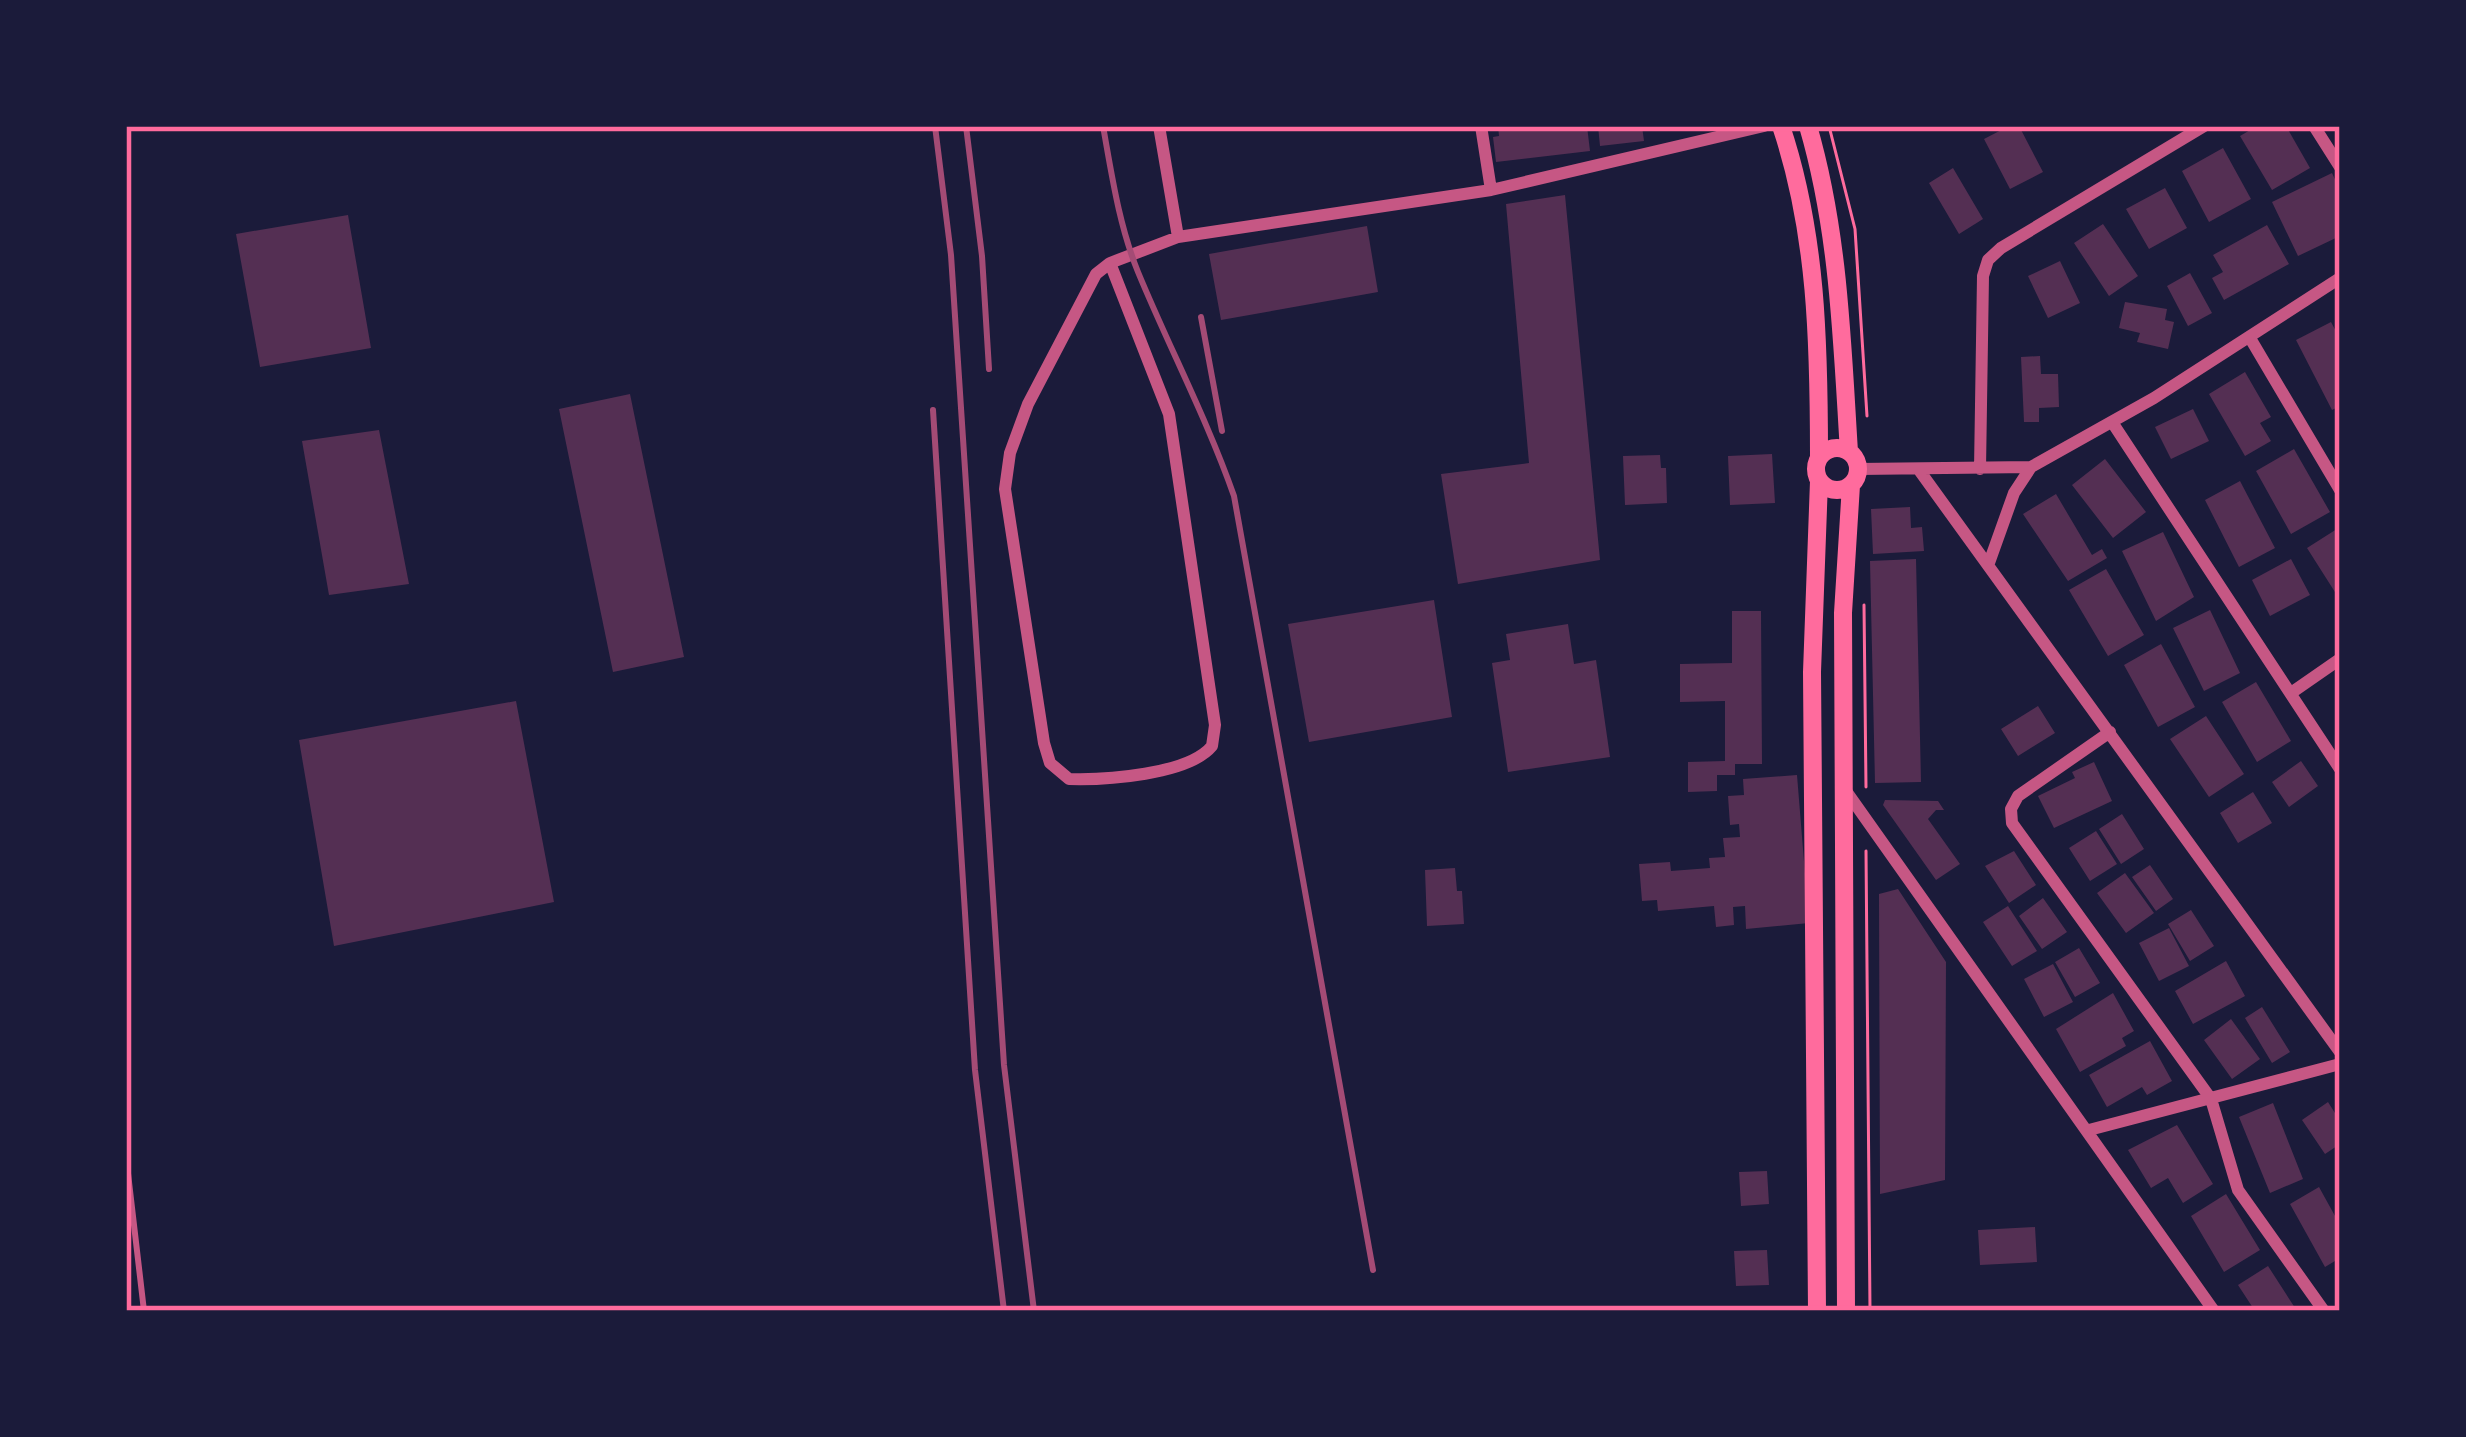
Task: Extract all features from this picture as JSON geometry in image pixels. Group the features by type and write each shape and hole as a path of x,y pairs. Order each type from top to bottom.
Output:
{"main road":[{"path":"1781,126 1800,182 1810,246 1819,376 1812,672 1817,1311"},
{"path":"1808,126 1824,182 1835,251 1853,469 1843,613 1846,1311"},
{"path":"1819,457 1830,448 1853,469"},
{"path":"1819,482 1834,491 1853,469"}],"street":[{"path":"1159,126 1178,237"},
{"path":"1480,126 1491,190"},
{"path":"1110,262 1169,414 1215,725 1212,746 1193,760 1141,774 1069,778 1050,763 1044,743 1018,586 1006,471 1028,404 1096,274 1110,262 1178,237 1491,190 1764,126"},
{"path":"1980,469 1983,276 1988,260 2204,126"},
{"path":"2314,126 2340,167"},
{"path":"1853,469 2031,467 2250,338 2340,278"},
{"path":"2250,338 2340,490"},
{"path":"2112,422 2340,769"},
{"path":"1989,563 2014,493 2031,467"},
{"path":"1919,470 2340,1052"},
{"path":"2291,693 2340,659"},
{"path":"2110,732 2018,796 2010,815 2211,1100 2238,1190 2324,1311"},
{"path":"1845,790 2214,1311"},
{"path":"2089,1130 2340,1064"}],"lane":[{"path":"126,1156 144,1311"}],"path":[{"path":"1864,599 1870,1311"}],"building":[{"path":"1498,126 1587,126 1590,151 1496,162 1493,137 1499,136"},
{"path":"1598,126 1642,126 1644,141 1600,146"},
{"path":"2019,126 2043,172 2010,189 1984,139"},
{"path":"2257,126 2286,126 2310,168 2272,190 2240,136"},
{"path":"2223,148 2251,199 2209,222 2182,171"},
{"path":"1953,168 1983,219 1959,234 1929,183"},
{"path":"2332,173 2340,190 2340,236 2298,256 2272,202"},
{"path":"2165,188 2187,228 2149,249 2126,209"},
{"path":"1565,195 1600,560 1458,584 1441,474 1529,463 1506,204"},
{"path":"348,215 371,348 260,367 236,234"},
{"path":"2103,224 2138,276 2109,296 2074,243"},
{"path":"2267,225 2289,264 2224,300 2212,278 2223,272 2213,255"},
{"path":"1367,226 1378,292 1221,320 1209,254"},
{"path":"2060,261 2080,303 2048,318 2028,276"},
{"path":"2190,273 2212,313 2188,326 2167,286"},
{"path":"2125,302 2167,309 2165,320 2174,322 2168,349 2137,342 2140,333 2119,328"},
{"path":"2331,322 2340,339 2340,406 2332,410 2296,340"},
{"path":"2040,356 2041,374 2058,374 2059,407 2039,408 2039,422 2024,422 2021,357"},
{"path":"2245,372 2271,417 2260,423 2271,441 2245,456 2209,394"},
{"path":"630,394 684,657 613,672 559,409"},
{"path":"2193,409 2209,441 2171,459 2155,427"},
{"path":"379,430 409,584 329,595 302,441"},
{"path":"2294,449 2330,512 2291,534 2256,471"},
{"path":"1772,454 1775,503 1730,505 1728,456"},
{"path":"1660,455 1661,468 1666,468 1667,503 1625,505 1623,456"},
{"path":"2105,459 2146,512 2113,538 2072,485"},
{"path":"2240,481 2275,548 2239,567 2205,500"},
{"path":"2056,494 2092,555 2102,549 2107,558 2068,581 2023,514"},
{"path":"1910,507 1911,528 1922,527 1924,551 1873,554 1871,509"},
{"path":"2340,527 2340,600 2307,548"},
{"path":"2163,532 2194,597 2156,621 2122,551"},
{"path":"1916,559 1921,782 1875,783 1870,561"},
{"path":"2291,559 2310,595 2270,616 2252,580"},
{"path":"2106,569 2144,635 2108,656 2069,590"},
{"path":"1434,600 1452,717 1309,742 1288,624"},
{"path":"2210,610 2240,673 2204,691 2173,628"},
{"path":"1732,611 1761,611 1762,764 1735,764 1735,775 1717,775 1717,791 1688,792 1688,762 1725,761 1725,701 1680,702 1680,664 1732,663"},
{"path":"1568,624 1574,664 1596,660 1610,757 1508,772 1492,663 1510,660 1506,634"},
{"path":"2161,644 2195,707 2158,727 2124,665"},
{"path":"2256,682 2291,741 2257,762 2222,702"},
{"path":"516,701 554,902 334,946 299,740"},
{"path":"2038,706 2055,733 2018,756 2001,729"},
{"path":"2206,716 2244,774 2209,797 2170,739"},
{"path":"2301,761 2318,786 2289,807 2272,782"},
{"path":"2094,762 2112,801 2054,828 2038,796 2075,778 2072,772"},
{"path":"1797,775 1809,923 1746,929 1745,906 1733,907 1734,925 1716,927 1714,906 1658,911 1657,900 1642,901 1639,864 1670,862 1671,871 1710,868 1709,858 1725,857 1723,838 1740,837 1739,824 1730,825 1728,796 1744,795 1743,779"},
{"path":"2253,792 2272,823 2238,843 2220,813"},
{"path":"1885,800 1938,801 1944,810 1936,810 1928,819 1960,864 1936,880 1883,805"},
{"path":"2122,814 2144,849 2121,864 2099,829"},
{"path":"2096,831 2117,864 2090,881 2069,848"},
{"path":"2014,851 2036,885 2009,903 1985,866"},
{"path":"2150,865 2173,899 2156,911 2132,877"},
{"path":"1455,868 1464,924 1427,926 1425,870"},
{"path":"2125,873 2154,913 2126,933 2097,893"},
{"path":"1898,889 1946,962 1945,1180 1880,1194 1879,894"},
{"path":"2043,898 2067,932 2042,949 2019,916"},
{"path":"2008,906 2037,951 2012,966 1983,922"},
{"path":"2191,910 2214,946 2190,961 2168,924"},
{"path":"2169,928 2189,966 2159,981 2139,943"},
{"path":"2079,948 2100,983 2075,997 2055,962"},
{"path":"2226,961 2245,996 2193,1024 2175,991"},
{"path":"2053,964 2073,1002 2044,1017 2024,979"},
{"path":"2113,993 2134,1031 2122,1038 2126,1046 2080,1072 2056,1029"},
{"path":"2262,1007 2290,1052 2272,1063 2245,1018"},
{"path":"2231,1019 2260,1059 2232,1079 2204,1040"},
{"path":"2150,1041 2172,1081 2147,1095 2142,1087 2107,1107 2089,1075"},
{"path":"2328,1102 2340,1121 2340,1144 2325,1154 2302,1120"},
{"path":"2273,1103 2303,1179 2270,1193 2239,1117"},
{"path":"2177,1125 2213,1184 2183,1203 2168,1178 2151,1188 2128,1150"},
{"path":"1767,1171 1769,1204 1741,1206 1739,1172"},
{"path":"2319,1187 2340,1225 2340,1258 2325,1267 2290,1204"},
{"path":"2226,1194 2260,1250 2224,1272 2191,1216"},
{"path":"2035,1227 2037,1262 1980,1265 1978,1230"},
{"path":"1767,1250 1769,1285 1736,1286 1734,1251"},
{"path":"2268,1266 2297,1311 2255,1311 2238,1285"}],"railway":[{"path":"935,126 951,255 1004,1065 1034,1311"},
{"path":"966,126 982,256 989,369"},
{"path":"1103,126 1131,254 1234,496 1373,1270"},
{"path":"1201,317 1222,431"},
{"path":"933,410 975,1070 1004,1311"}]}
